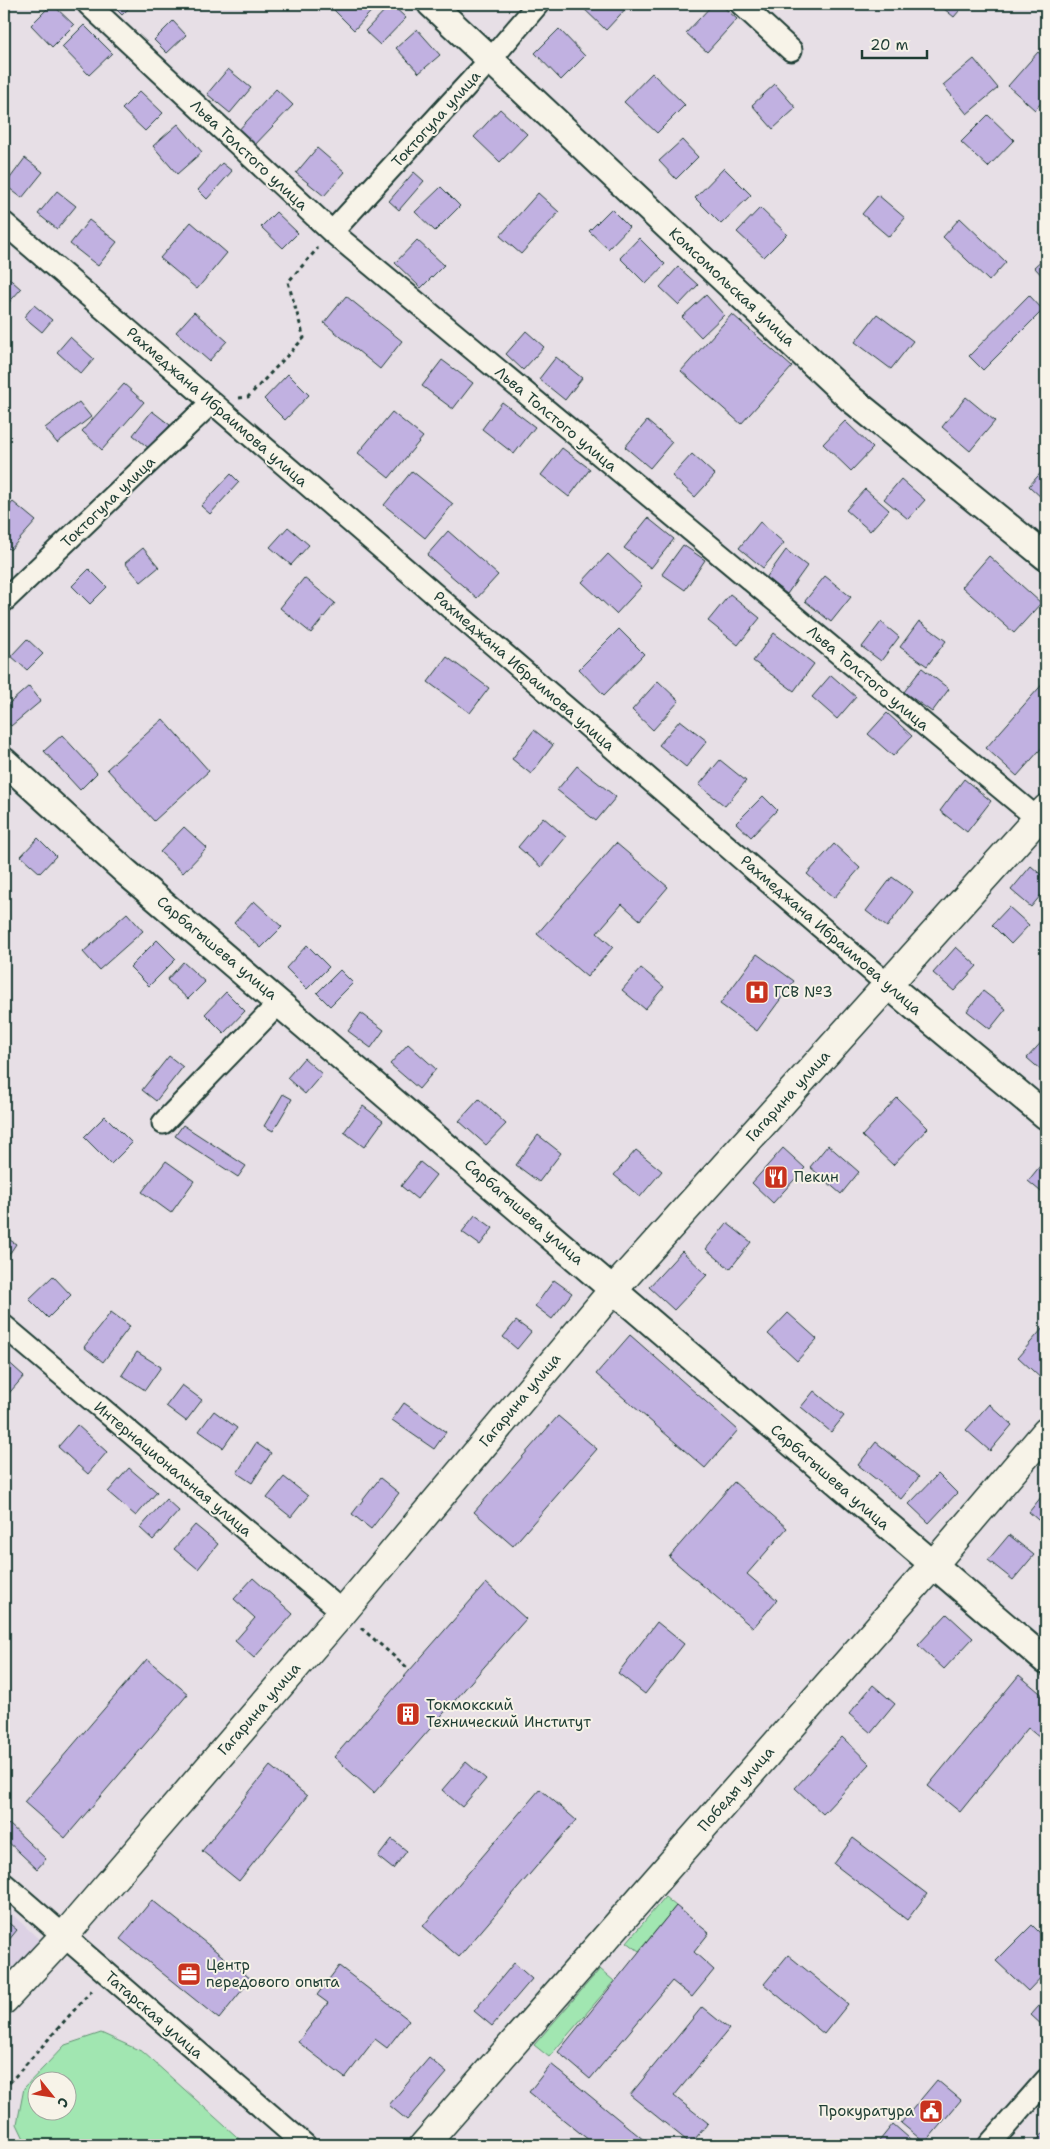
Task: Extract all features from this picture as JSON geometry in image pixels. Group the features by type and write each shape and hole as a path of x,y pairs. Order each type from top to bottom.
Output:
{"main road":[{"name":"Гагарина улица","path":"4,2000 63,1937 343,1612 614,1289 1042,814"},
{"name":"Победы улица","path":"424,2145 932,1565 1046,1432"}],"street":[{"name":"Льва Толстого улица","path":"88,4 332,232 1042,814"},
{"name":"Комсомольская улица","path":"431,4 850,398 1046,557"},
{"name":"Токтогула улица","path":"332,232 491,59 538,4"},
{"path":"741,4 791,50"},
{"name":"Рахмеджана Ибраимова улица","path":"4,223 888,985 1046,1116"},
{"name":"Токтогула улица","path":"4,601 212,402"},
{"name":"Сарбагышева улица","path":"4,761 127,872 614,1289 644,1318 1046,1661"},
{"path":"163,1123 280,1002"},
{"name":"Интернациональная улица","path":"4,1326 343,1612"},
{"name":"Татарская улица","path":"4,1884 305,2145"},
{"path":"989,2145 1046,2080"}],"path":[{"path":"212,402 248,397 304,338 288,282 332,232"},
{"path":"343,1612 410,1670"},
{"path":"4,2090 106,1974"}],"shaded area":[{"path":"4,1907 41,1941 4,1982"}],"green space":[{"path":"665,1897 676,1906 639,1951 627,1942"},
{"path":"600,1969 614,1981 549,2057 534,2045"},
{"path":"101,2033 143,2052 246,2145 27,2145 17,2124 24,2088 28,2084 28,2122 78,2122 78,2072 39,2072 65,2045"}],"building":[{"path":"52,4 74,25 52,47 31,25"},
{"path":"111,4 133,4 122,15"},
{"path":"340,4 378,4 354,30 334,10"},
{"path":"391,4 406,18 380,45 365,31"},
{"path":"579,4 630,4 606,30"},
{"path":"713,4 720,4 737,19 707,52 686,33"},
{"path":"938,4 965,4 954,17"},
{"path":"173,21 186,35 167,53 154,40"},
{"path":"84,25 112,53 89,75 62,47"},
{"path":"417,29 440,55 419,73 396,48"},
{"path":"559,29 585,56 561,80 535,53"},
{"path":"1038,52 1046,59 1046,97 1035,110 1008,86"},
{"path":"974,59 998,88 967,114 943,85"},
{"path":"228,69 251,88 230,113 207,94"},
{"path":"652,73 685,105 657,133 624,102"},
{"path":"775,84 796,108 773,129 752,105"},
{"path":"276,89 293,105 252,148 236,133"},
{"path":"140,91 163,113 145,131 122,109"},
{"path":"500,109 527,134 500,162 474,137"},
{"path":"988,115 1014,140 988,167 961,142"},
{"path":"178,124 202,152 177,174 153,146"},
{"path":"682,140 698,157 676,179 659,161"},
{"path":"317,148 345,172 324,196 296,173"},
{"path":"25,158 43,172 22,198 5,185"},
{"path":"222,163 232,171 207,199 198,190"},
{"path":"724,168 751,195 721,224 695,198"},
{"path":"414,172 424,181 399,210 389,201"},
{"path":"441,187 460,206 435,231 415,212"},
{"path":"57,191 76,206 57,229 38,214"},
{"path":"538,193 559,212 521,254 500,236"},
{"path":"878,195 905,218 889,237 862,214"},
{"path":"760,208 787,234 764,257 737,232"},
{"path":"611,209 629,227 608,249 589,231"},
{"path":"276,212 298,233 283,248 261,227"},
{"path":"960,218 1006,262 989,281 943,237"},
{"path":"89,220 117,242 98,266 70,244"},
{"path":"191,222 227,253 197,289 160,258"},
{"path":"639,238 665,264 646,284 620,258"},
{"path":"417,240 444,265 421,288 395,263"},
{"path":"1046,256 1046,280 1034,267"},
{"path":"678,267 698,285 679,305 660,287"},
{"path":"4,274 21,289 4,308"},
{"path":"706,295 724,315 701,337 682,317"},
{"path":"1029,295 1043,310 983,370 969,356"},
{"path":"346,296 402,341 380,369 324,323"},
{"path":"34,305 52,320 42,332 24,317"},
{"path":"194,312 227,341 209,361 176,332"},
{"path":"732,314 792,367 741,424 681,371"},
{"path":"877,314 913,341 891,369 855,342"},
{"path":"526,331 544,347 523,370 506,354"},
{"path":"70,337 94,359 81,374 57,352"},
{"path":"556,357 582,378 565,400 539,379"},
{"path":"442,360 473,383 453,409 422,386"},
{"path":"288,374 309,395 285,420 264,399"},
{"path":"124,384 144,402 102,450 82,431"},
{"path":"966,397 995,421 970,451 942,427"},
{"path":"79,402 91,417 57,443 45,428"},
{"path":"502,402 535,427 514,454 482,429"},
{"path":"152,411 170,425 151,450 133,435"},
{"path":"392,412 423,437 389,478 358,453"},
{"path":"647,421 672,442 650,468 625,447"},
{"path":"845,421 873,448 851,471 823,444"},
{"path":"562,448 590,469 569,497 541,475"},
{"path":"692,454 715,475 695,497 672,476"},
{"path":"1046,467 1046,497 1044,500 1029,486"},
{"path":"412,471 453,504 425,538 384,505"},
{"path":"231,474 239,482 210,514 201,506"},
{"path":"901,479 925,500 908,519 884,499"},
{"path":"865,489 889,510 870,531 846,510"},
{"path":"13,502 36,521 10,550 4,544 4,512"},
{"path":"648,518 674,539 651,568 624,548"},
{"path":"760,522 784,543 763,568 739,548"},
{"path":"288,527 309,545 291,565 270,547"},
{"path":"448,531 498,575 477,598 427,555"},
{"path":"683,545 705,560 685,590 662,574"},
{"path":"143,548 159,567 141,582 125,563"},
{"path":"786,550 807,566 787,594 766,578"},
{"path":"608,554 642,586 616,614 582,582"},
{"path":"989,556 1041,603 1014,633 962,587"},
{"path":"89,569 107,587 90,604 72,586"},
{"path":"825,576 851,597 831,622 805,601"},
{"path":"304,578 335,603 311,633 280,608"},
{"path":"730,594 760,618 738,645 708,621"},
{"path":"919,621 946,641 927,666 900,647"},
{"path":"881,622 899,637 881,661 862,647"},
{"path":"619,629 644,654 604,695 579,669"},
{"path":"774,633 814,664 794,691 753,661"},
{"path":"27,639 43,654 27,670 11,656"},
{"path":"447,657 489,688 470,713 428,682"},
{"path":"922,668 949,689 932,712 904,692"},
{"path":"831,675 856,697 837,719 812,697"},
{"path":"1046,680 1046,743 1017,776 986,748"},
{"path":"658,681 679,701 653,730 632,710"},
{"path":"29,686 41,701 11,726 4,718 4,708"},
{"path":"887,713 912,736 893,756 868,734"},
{"path":"163,719 209,771 154,821 107,769"},
{"path":"680,720 707,741 686,767 659,745"},
{"path":"534,730 553,745 531,774 512,759"},
{"path":"62,735 97,773 80,790 44,751"},
{"path":"720,760 746,781 725,806 699,785"},
{"path":"577,766 616,797 596,821 557,790"},
{"path":"964,779 991,801 967,832 940,811"},
{"path":"763,796 777,810 751,837 736,823"},
{"path":"543,817 566,837 541,867 518,847"},
{"path":"184,827 207,848 183,873 160,852"},
{"path":"38,838 56,856 40,873 21,856"},
{"path":"616,843 668,887 640,920 622,904 597,933 613,947 587,977 537,934"},
{"path":"834,844 860,868 834,898 807,874"},
{"path":"1031,866 1046,879 1046,889 1031,907 1011,890"},
{"path":"892,877 913,892 887,927 866,911"},
{"path":"254,901 282,927 261,948 234,923"},
{"path":"1009,907 1029,925 1011,944 992,925"},
{"path":"127,913 143,931 99,970 83,952"},
{"path":"157,940 176,959 149,986 130,967"},
{"path":"307,945 329,967 307,989 286,968"},
{"path":"956,947 977,966 954,991 933,973"},
{"name":"ГСВ №3","path":"757,954 794,981 757,1031 720,1004"},
{"path":"183,962 205,982 188,999 167,980"},
{"path":"641,968 664,987 645,1009 622,990"},
{"path":"340,970 353,983 330,1006 317,993"},
{"path":"983,991 1006,1009 990,1029 967,1011"},
{"path":"226,992 245,1011 224,1033 205,1014"},
{"path":"361,1013 384,1030 371,1048 348,1031"},
{"path":"1046,1037 1046,1066 1042,1071 1027,1058"},
{"path":"408,1044 436,1069 419,1089 390,1064"},
{"path":"169,1056 183,1067 156,1101 142,1090"},
{"path":"304,1058 322,1074 305,1094 287,1078"},
{"path":"283,1094 292,1099 273,1131 264,1126"},
{"path":"897,1098 928,1128 893,1165 862,1136"},
{"path":"479,1099 506,1124 486,1145 459,1121"},
{"path":"363,1106 383,1121 364,1147 344,1132"},
{"path":"105,1116 132,1143 111,1164 84,1137"},
{"path":"183,1125 246,1166 238,1177 175,1136"},
{"path":"538,1135 561,1153 539,1182 516,1165"},
{"path":"828,1145 859,1172 841,1194 810,1167"},
{"path":"783,1148 805,1168 773,1203 752,1183"},
{"path":"636,1150 662,1171 640,1197 614,1175"},
{"path":"166,1161 194,1181 171,1213 142,1192"},
{"path":"1044,1161 1046,1163 1046,1196 1028,1181"},
{"path":"420,1162 436,1175 417,1199 401,1186"},
{"path":"475,1215 493,1228 480,1245 462,1232"},
{"path":"727,1223 751,1242 730,1269 706,1249"},
{"path":"4,1236 16,1244 4,1262"},
{"path":"682,1251 707,1275 674,1310 649,1287"},
{"path":"53,1276 71,1295 48,1318 29,1299"},
{"path":"554,1280 572,1293 552,1319 535,1306"},
{"path":"111,1312 130,1326 103,1362 84,1347"},
{"path":"788,1313 817,1339 797,1361 768,1334"},
{"path":"516,1321 531,1332 517,1349 503,1337"},
{"path":"1043,1328 1046,1330 1046,1383 1018,1357"},
{"path":"630,1335 738,1430 705,1468 596,1374"},
{"path":"137,1352 161,1367 145,1390 122,1375"},
{"path":"4,1358 24,1376 4,1399"},
{"path":"182,1385 202,1400 186,1421 166,1406"},
{"path":"814,1391 844,1416 831,1432 801,1407"},
{"path":"404,1403 446,1432 434,1449 392,1420"},
{"path":"989,1404 1012,1425 990,1451 966,1430"},
{"path":"214,1411 237,1428 223,1448 199,1431"},
{"path":"558,1416 597,1449 513,1546 474,1512"},
{"path":"77,1425 107,1452 88,1474 58,1447"},
{"path":"876,1442 919,1477 901,1499 858,1465"},
{"path":"256,1443 271,1453 252,1483 237,1473"},
{"path":"129,1468 157,1492 136,1516 108,1492"},
{"path":"938,1474 957,1493 929,1523 909,1504"},
{"path":"284,1477 308,1496 291,1517 267,1498"},
{"path":"380,1478 399,1493 371,1529 352,1514"},
{"path":"734,1482 787,1528 747,1574 777,1600 753,1628 669,1557"},
{"path":"1046,1491 1046,1527 1029,1512"},
{"path":"166,1499 179,1511 153,1540 140,1528"},
{"path":"195,1525 218,1544 198,1569 174,1549"},
{"path":"1009,1535 1034,1555 1013,1580 988,1560"},
{"path":"253,1578 293,1614 254,1658 235,1641 255,1618 234,1599"},
{"name":"Токмокский Технический Институт","path":"486,1583 526,1619 374,1793 334,1757"},
{"path":"947,1614 973,1638 944,1669 918,1645"},
{"path":"657,1622 684,1644 645,1694 618,1673"},
{"path":"147,1659 188,1694 65,1838 24,1802"},
{"path":"1019,1675 1046,1698 1046,1743 1028,1728 960,1812 928,1786"},
{"path":"873,1685 895,1704 871,1733 849,1714"},
{"path":"842,1737 870,1764 823,1814 795,1788"},
{"path":"466,1762 486,1779 462,1807 442,1790"},
{"path":"270,1766 307,1796 239,1881 202,1851"},
{"path":"540,1789 576,1820 459,1957 423,1926"},
{"path":"9,1824 46,1859 37,1869 4,1838 4,1829"},
{"path":"853,1838 927,1894 907,1920 834,1864"},
{"path":"392,1839 407,1851 393,1869 378,1857"},
{"path":"152,1900 251,1979 219,2019 120,1939"},
{"path":"676,1906 709,1933 694,1952 714,1970 692,1997 672,1981 590,2079 558,2052"},
{"path":"4,1919 17,1930 4,1946"},
{"path":"1032,1925 1046,1939 1046,1972 1028,1991 996,1961"},
{"path":"788,1955 848,2004 824,2034 764,1984"},
{"path":"514,1963 532,1979 492,2026 474,2011"},
{"path":"339,1966 409,2020 387,2048 375,2039 345,2078 298,2042 328,2003 317,1995"},
{"path":"1046,1998 1046,2024 1044,2027 1031,2015"},
{"path":"702,2007 729,2029 674,2096 708,2123 691,2144 630,2095"},
{"path":"429,2058 447,2073 407,2120 389,2105"},
{"path":"551,2064 650,2145 595,2145 529,2092"},
{"name":"Прокуратура","path":"937,2080 961,2100 925,2143 901,2123"},
{"path":"893,2124 917,2145 876,2145"},
{"path":"1046,2130 1046,2145 1033,2145"}],"place":[{"name":"ГСВ №3","path":"757,992"},
{"name":"Пекин","path":"776,1177"},
{"name":"Токмокский Технический Институт","path":"408,1714"},
{"name":"Центр передового опыта","path":"189,1974"},
{"name":"Прокуратура","path":"931,2111"}]}
